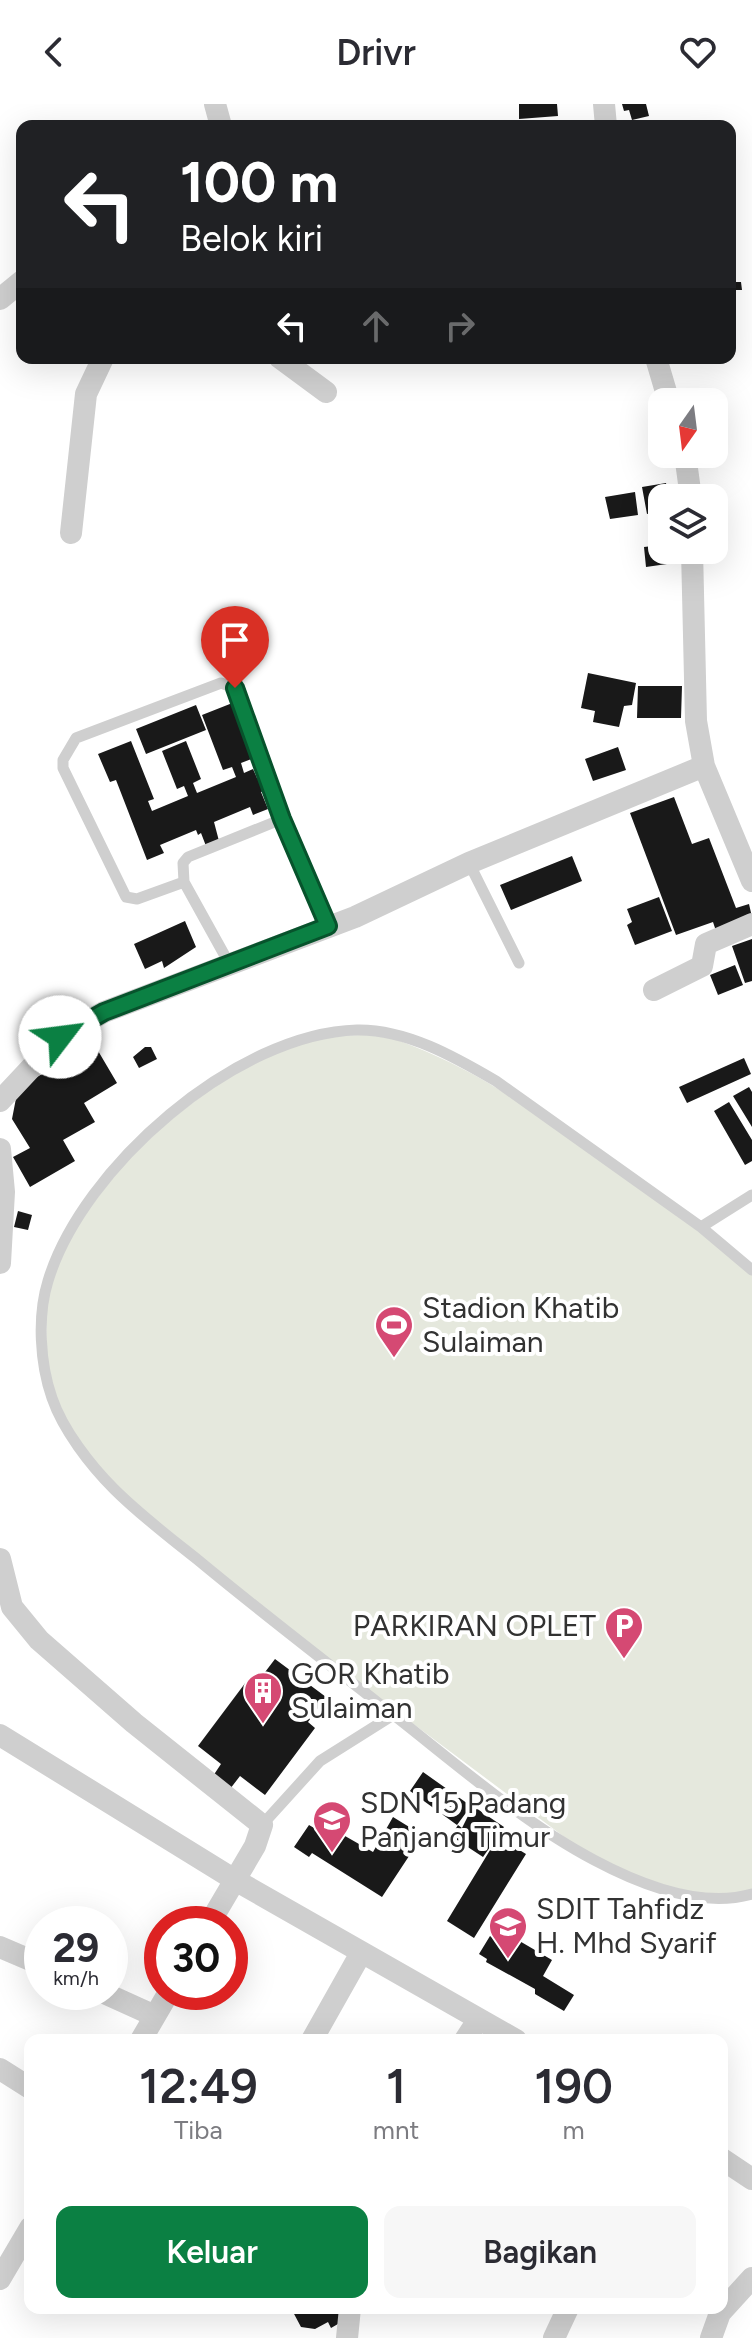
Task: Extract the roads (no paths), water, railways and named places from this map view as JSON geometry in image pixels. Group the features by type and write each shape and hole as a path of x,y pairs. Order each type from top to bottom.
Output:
{"street":[{"path":"71,533 86,394 100,364"},
{"path":"288,364 326,392"},
{"path":"658,364 665,388"},
{"path":"692,564 696,721 704,766 752,881"},
{"path":"0,1101 60,1037 104,1012 355,917 469,863 704,766"},
{"path":"654,990 702,966 706,944 752,924"},
{"path":"0,1149 4,1192 0,1263"},
{"path":"0,1559 12,1607 39,1640 134,1723 262,1825 255,1846 220,1906"},
{"path":"0,1735 235,1880 505,2034"},
{"path":"0,1947 24,1957"},
{"path":"315,2034 361,1953"},
{"path":"128,2004 155,2016"},
{"path":"144,2034 158,2010"},
{"path":"469,2034 478,2020"},
{"path":"0,2069 24,2084"},
{"path":"728,2163 752,2179"},
{"path":"0,2279 24,2238"},
{"path":"728,2304 752,2278"},
{"path":"347,2338 349,2314"},
{"path":"554,2338 565,2314"}],"lane":[{"path":"184,882 137,899 126,897 63,768 63,760 76,738 211,685 229,686 240,696 282,819 328,926"},
{"path":"230,965 184,882 182,872 188,857 282,819"},
{"path":"469,863 519,963"},
{"path":"752,1270 701,1227 473,1067 400,1036 357,1030 292,1041 215,1080 121,1163 80,1217 57,1255 44,1295 46,1374 51,1396 65,1424 95,1467 131,1506 393,1715 517,1809 596,1861 669,1891 723,1898 752,1894"},
{"path":"701,1227 752,1195"},
{"path":"262,1825 320,1761 393,1715"}],"place":[{"name":"Stadion Khatib Sulaiman","path":"394,1359"},
{"name":"PARKIRAN OPLET","path":"624,1660"},
{"name":"GOR Khatib Sulaiman","path":"263,1725"},
{"name":"SDN 15 Padang Panjang Timur","path":"332,1854"},
{"name":"SDIT Tahfidz H. Mhd Syarif","path":"508,1960"}]}
